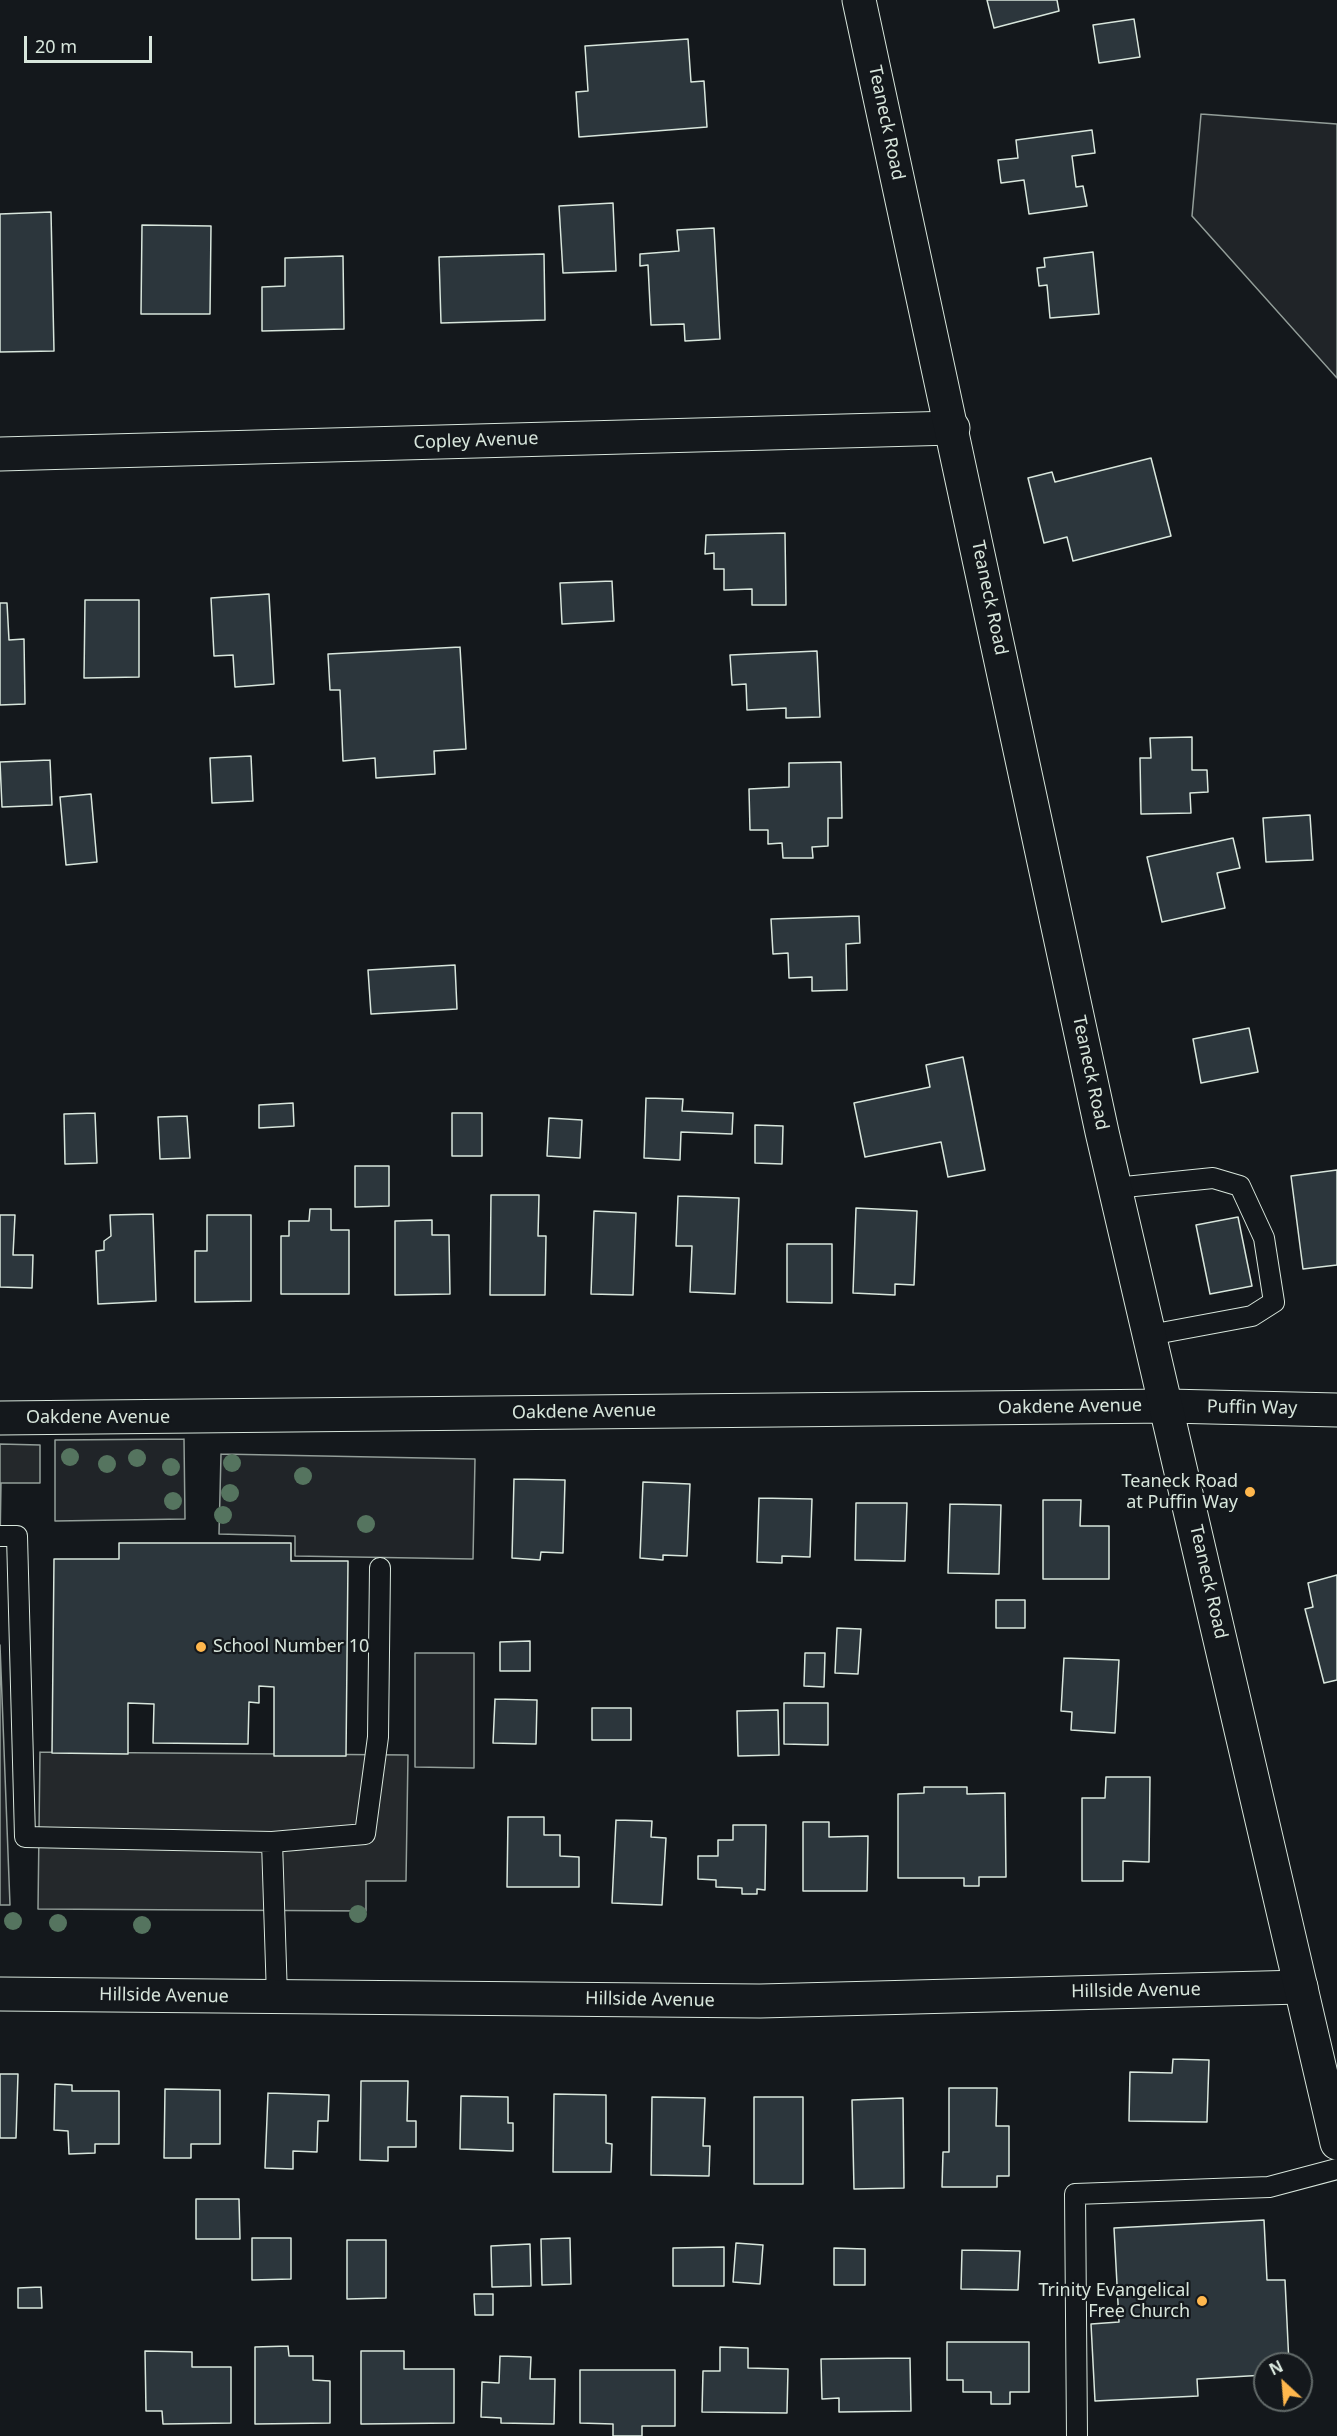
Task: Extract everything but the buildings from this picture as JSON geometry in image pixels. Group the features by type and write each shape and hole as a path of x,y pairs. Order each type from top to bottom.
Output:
{"street":[{"name":"Teaneck Road","path":"859,0 1115,1188 1168,1406 1337,2143"},
{"name":"Copley Avenue","path":"0,454 952,429"},
{"name":"Puffin Way","path":"1168,1406 1337,1410"},
{"name":"Oakdene Avenue","path":"0,1418 1168,1406"},
{"name":"Hillside Avenue","path":"0,1994 760,2001 1301,1987"}],"lane":[{"path":"1115,1188 1213,1179 1240,1186 1264,1238 1274,1302 1252,1316 1150,1335"},
{"path":"0,1536 17,1536 25,1837 272,1842 365,1834 378,1737 380,1568"},
{"path":"272,1842 277,1997"},
{"path":"1077,2436 1075,2194 1269,2187 1337,2169"}],"shaded area":[{"path":"1201,114 1337,124 1337,378 1192,216"},
{"path":"184,1439 185,1519 55,1521 55,1440"},
{"path":"0,1444 40,1445 40,1483 1,1483 0,1545"},
{"path":"221,1454 475,1459 473,1559 295,1556 295,1536 219,1534"},
{"path":"0,1645 10,1905 0,1905"},
{"path":"415,1653 474,1653 474,1768 415,1767"},
{"path":"40,1752 408,1755 406,1881 366,1881 366,1911 38,1909"}],"place":[{"name":"Teaneck Road at Puffin Way","path":"1250,1492"},
{"name":"School Number 10","path":"201,1647"},
{"name":"Trinity Evangelical Free Church","path":"1202,2301"}]}
